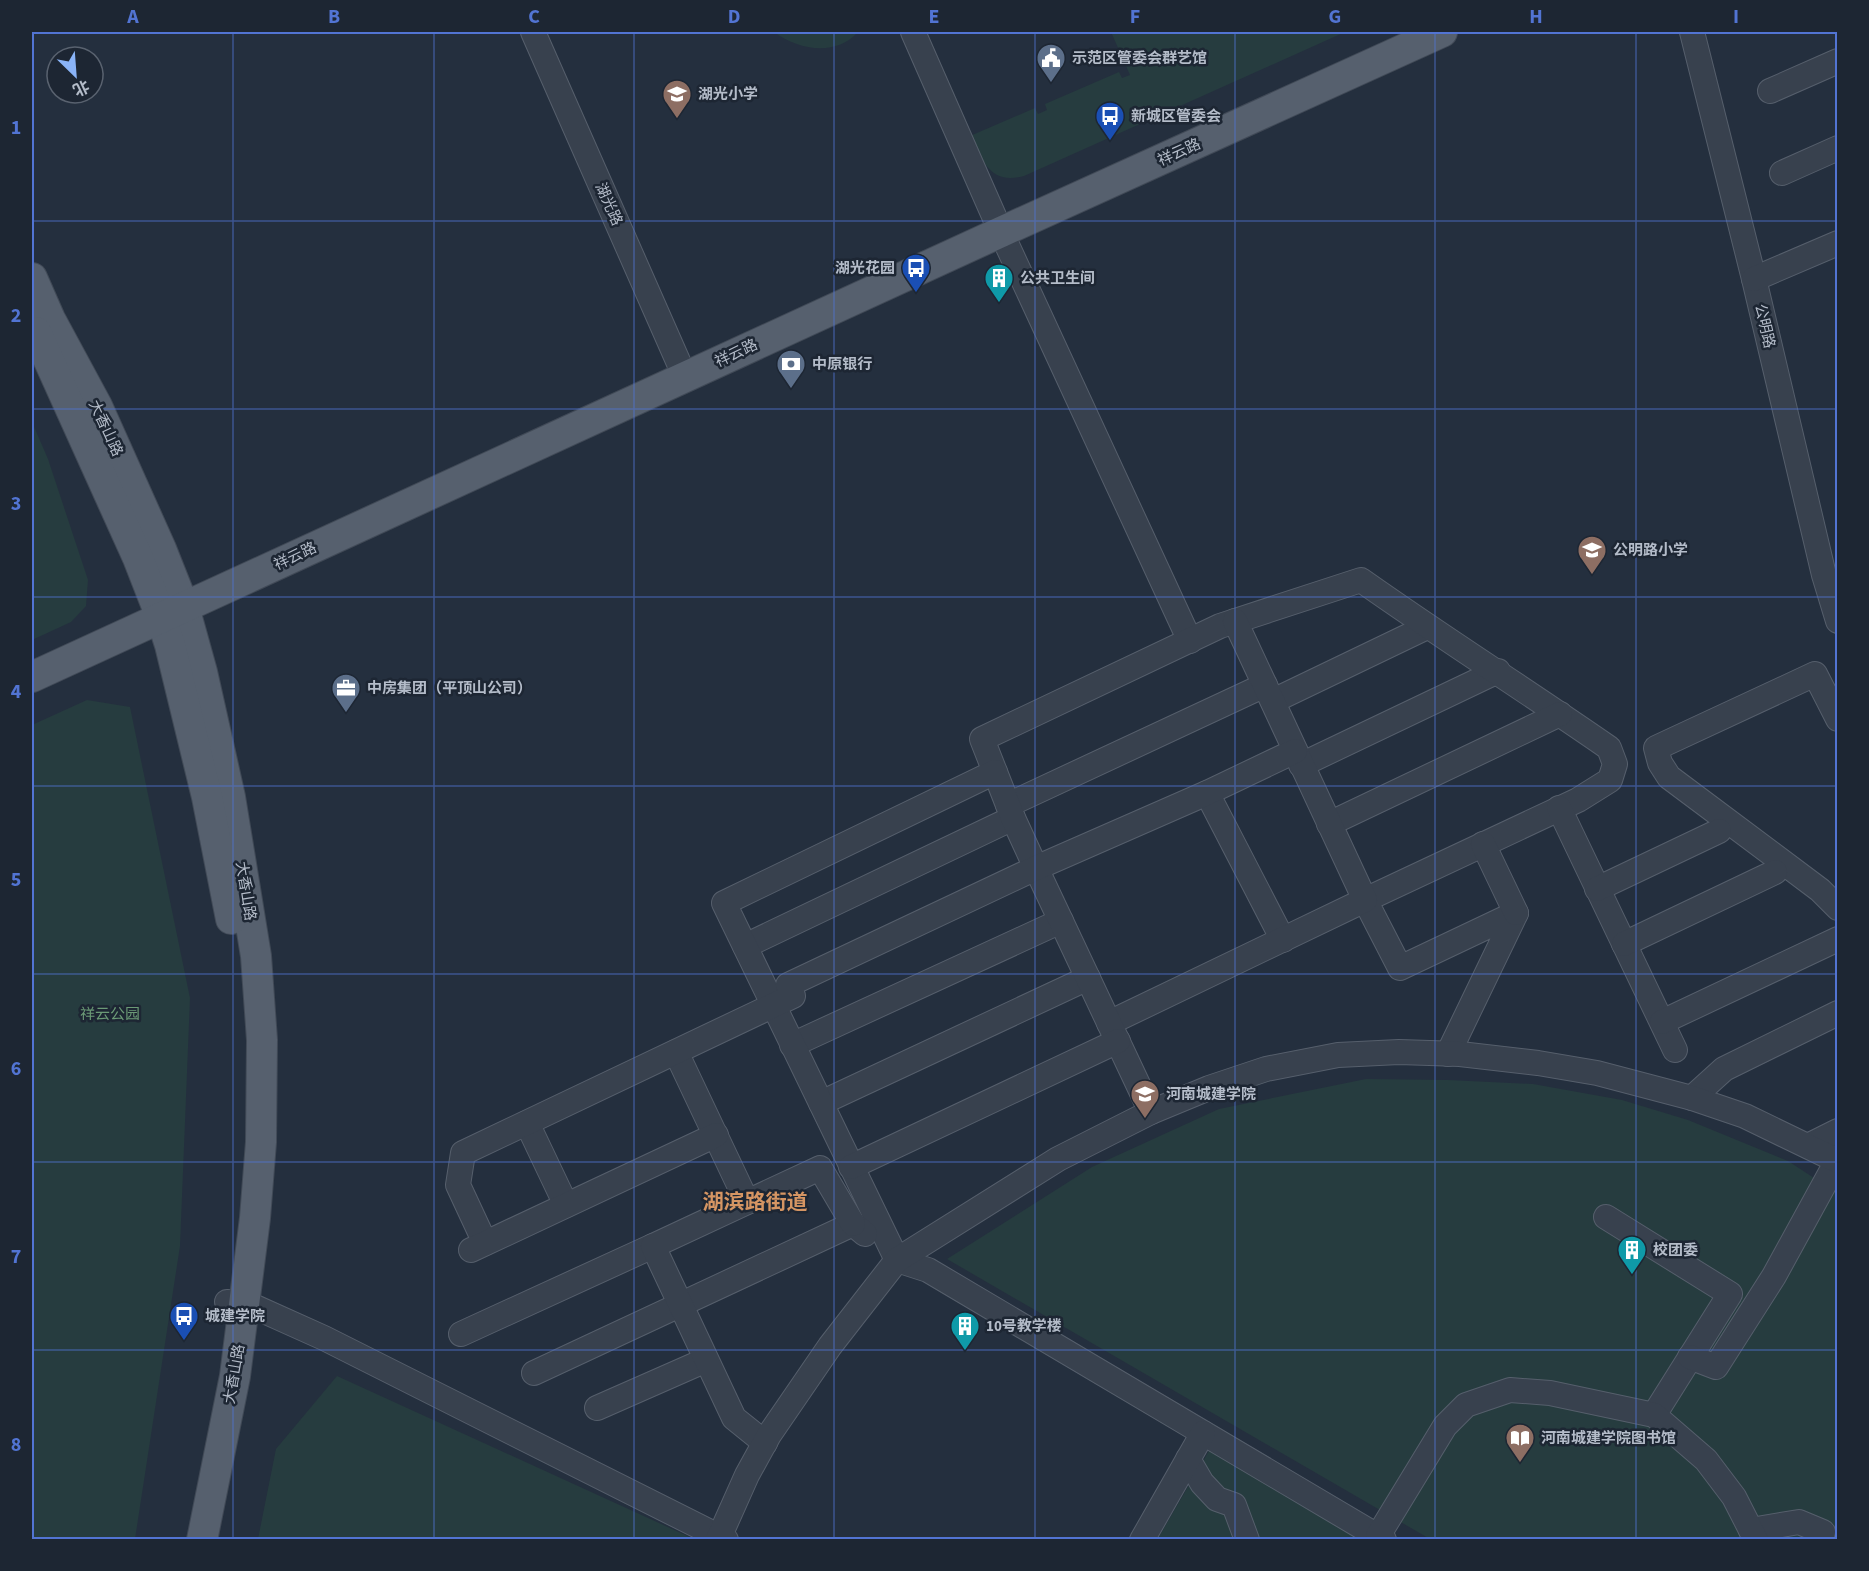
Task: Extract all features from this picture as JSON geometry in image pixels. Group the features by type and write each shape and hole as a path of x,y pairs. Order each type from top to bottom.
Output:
{"main road":[{"name":"祥云路","path":"32,677 1442,32"},
{"name":"大香山路","path":"32,278 50,319 97,406 161,549 173,612 184,702 217,842 242,998 245,1077 235,1376 202,1539"},
{"name":"大香山路","path":"32,321 138,558 173,612"},
{"name":"大香山路","path":"183,1539 207,1423 236,1302"}],"street":[{"name":"湖光路","path":"533,32 686,377"},
{"path":"913,32 1001,232 1190,641"},
{"name":"公明路","path":"1692,32 1754,279 1824,575 1838,621"},
{"path":"1770,91 1838,61"},
{"path":"1782,172 1838,148"},
{"path":"1754,279 1838,243"},
{"path":"851,1167 1113,1032 1283,940 1578,800 1610,780 1616,764 1610,748 1427,627 1361,580 1235,621 982,739 1010,812 1088,978 1113,1032 1150,1112"},
{"path":"1235,621 1365,900 1400,968 1516,913"},
{"path":"745,946 1010,812 1268,693 1427,627"},
{"path":"716,1135 478,1246 458,1185 463,1153 793,996 788,985 1036,868 1207,793 1298,758 1498,672"},
{"path":"1838,719 1815,674 1656,748 1660,763 1669,777 1820,890 1838,908"},
{"path":"1329,824 1560,714"},
{"path":"897,1260 724,903 995,772"},
{"path":"1207,793 1283,940"},
{"path":"1559,808 1675,1050"},
{"path":"1597,889 1719,831"},
{"path":"1483,844 1516,913"},
{"path":"1624,944 1775,872"},
{"path":"1448,1054 1516,913"},
{"path":"792,1045 1061,921"},
{"path":"1662,1022 1838,939"},
{"path":"821,1103 1088,978"},
{"path":"1692,1098 1724,1069 1838,1013"},
{"path":"676,1052 747,1202"},
{"path":"236,1302 324,1338 721,1538 747,1474 799,1389 897,1260 1058,1159 1150,1112 1209,1088 1266,1069 1328,1057 1399,1052 1448,1054 1538,1063 1597,1073 1668,1090 1744,1116 1837,1161 1774,1276 1716,1367 1690,1357"},
{"path":"527,1123 566,1205"},
{"path":"1808,1146 1838,1131"},
{"path":"461,1334 820,1168 853,1224 897,1260 928,1270 1203,1433 1369,1535 1445,1426 1466,1405 1510,1390 1550,1393 1654,1415 1706,1460 1734,1497 1753,1535 1799,1522 1825,1537"},
{"path":"1606,1217 1730,1294 1654,1415"},
{"path":"534,1373 853,1224"},
{"path":"652,1246 734,1418 765,1443"},
{"path":"597,1408 706,1360"},
{"path":"1143,1539 1203,1433"},
{"path":"1188,1459 1202,1483 1217,1499 1234,1505 1247,1539"}],"green space":[{"path":"774,32 858,32 839,45 817,48 794,43"},
{"path":"1111,32 1345,32 1024,176 1003,177 989,169 970,136 1035,108 1038,114 1047,110 1045,104 1119,72 1122,78 1130,75"},
{"path":"32,422 48,459 88,580 86,606 71,622 32,640"},
{"name":"祥云公园","path":"87,700 130,707 190,998 180,1246 135,1539 32,1539 32,725"},
{"path":"1366,1079 1533,1084 1622,1100 1688,1120 1788,1161 1837,1193 1837,1539 1430,1539 947,1259 1092,1167 1219,1109"},
{"path":"337,1376 694,1539 258,1539 276,1449"},
{"path":"1213,1444 1371,1540 1157,1540"}],"place":[{"name":"示范区管委会群艺馆","path":"1051,84"},
{"name":"湖光小学","path":"677,120"},
{"name":"新城区管委会","path":"1110,142"},
{"name":"湖光花园","path":"916,294"},
{"name":"公共卫生间","path":"999,304"},
{"name":"中原银行","path":"791,390"},
{"name":"公明路小学","path":"1592,576"},
{"name":"中房集团（平顶山公司）","path":"346,714"},
{"name":"河南城建学院","path":"1145,1120"},
{"name":"校团委","path":"1632,1276"},
{"name":"城建学院","path":"184,1342"},
{"name":"10号教学楼","path":"965,1352"},
{"name":"河南城建学院图书馆","path":"1520,1464"}],"district":[{"name":"湖滨路街道","path":"755,1202"}]}
